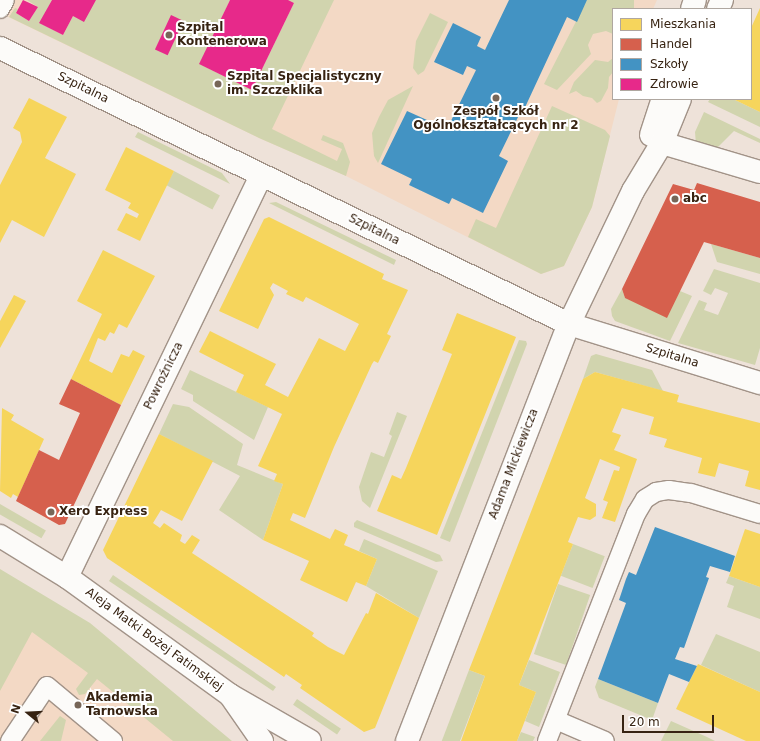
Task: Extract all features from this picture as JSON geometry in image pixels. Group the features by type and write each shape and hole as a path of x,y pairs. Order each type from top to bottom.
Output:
{"street":[{"name":"Szpitalna","path":"0,48 569,324 760,383"},
{"name":"Adama Mickiewicza","path":"633,191 663,100"},
{"name":"Adama Mickiewicza","path":"407,741 569,324 633,191 662,143 680,100"},
{"path":"662,143 760,172"},
{"name":"Powroźnicza","path":"66,577 261,175"},
{"name":"Aleja Matki Bożej Fatimskiej","path":"0,536 66,577 230,696 310,741"},
{"path":"230,696 262,741"}],"lane":[{"path":"0,9 4,0"},
{"path":"547,741 636,514 645,499 656,492 669,490 691,493 760,514"},
{"path":"10,741 47,686 113,741"},
{"path":"556,720 605,741"}],"shaded area":[{"path":"0,0 657,0 653,8 612,8 612,100 619,100 592,207 564,266 541,274 346,176 259,138 0,13"},
{"name":"Akademia Tarnowska","path":"28,615 208,741 0,741 0,669"}],"green space":[{"name":"Szpital Specjalistyczny im. Szczeklika","path":"27,0 52,0 40,23 63,35 73,16 96,0 230,0 200,64 252,90 294,3 288,0 334,0 272,129 337,161 342,149 321,140 323,135 343,143 350,162 346,176 259,138 9,17 15,8 18,9 16,13 29,21 38,7"},
{"path":"587,0 634,0 634,8 612,8 612,34 606,31 593,34 588,45 591,54 557,90 544,84"},
{"path":"430,13 448,22 424,71 418,75 413,68 416,41"},
{"path":"612,59 612,73 609,77 608,88 601,101 597,103 592,98 583,96 576,91 569,94 574,82 595,60 608,62"},
{"path":"413,86 378,163 374,156 372,133 379,117 388,100"},
{"path":"709,100 735,100 760,112 760,127 708,102"},
{"path":"552,106 605,130 610,136 592,207 564,266 541,274 468,237 476,219 496,228"},
{"path":"704,112 760,139 760,143 734,131 715,150 696,145 695,132"},
{"path":"138,132 222,173 230,184 135,137"},
{"path":"174,171 220,195 212,210 166,185"},
{"path":"276,202 396,260 394,265 269,203"},
{"path":"711,244 760,258 760,274 717,262"},
{"path":"714,269 760,283 760,348 755,365 678,343 699,300 707,303 704,310 718,315 728,293 715,288 711,295 703,291"},
{"path":"622,289 625,298 680,291 692,296 670,341 615,321 612,316 611,309"},
{"path":"519,340 526,341 527,344 450,542 440,538"},
{"path":"596,354 652,370 663,391 595,372 583,379 591,356"},
{"path":"190,370 268,407 254,440 193,401 193,395 181,389"},
{"path":"173,404 189,407 243,444 237,465 283,484 263,540 219,510 240,476 159,434"},
{"path":"397,412 407,416 370,508 362,501 359,487 371,452 384,457 392,436 389,434"},
{"path":"0,504 46,530 41,538 0,514"},
{"path":"357,520 440,555 443,561 436,562 354,527 354,523"},
{"path":"364,539 438,571 419,618 366,586 377,559 359,551"},
{"path":"573,544 605,556 593,588 561,576"},
{"path":"0,569 90,623 232,741 173,741 97,679 85,694 79,695 76,689 88,673 32,632 0,691"},
{"path":"113,575 276,687 273,691 109,581"},
{"path":"729,576 760,587 760,619 727,607 734,586 726,583"},
{"path":"558,584 590,595 566,665 534,654"},
{"path":"716,634 760,652 760,692 701,665"},
{"path":"529,660 560,672 539,727 525,721 536,692 519,685"},
{"path":"469,670 485,676 460,741 442,741"},
{"path":"598,679 658,703 652,720 599,698 595,687"},
{"path":"297,699 341,729 337,734 293,705"},
{"path":"60,716 66,720 61,741 40,741"},
{"path":"671,721 707,737 715,741 661,741"},
{"path":"521,732 535,737 533,741 517,741"}],"building: Mieszkania":[{"path":"760,8 760,112 735,100 752,100 752,26"},
{"path":"29,98 67,117 45,158 76,174 44,237 12,220 0,243 0,185 22,142 20,132 13,128"},
{"path":"126,147 174,171 140,241 117,230 126,213 137,218 139,214 128,208 131,203 105,190"},
{"path":"269,217 384,274 382,279 408,290 387,334 391,336 378,363 374,361 372,364 334,447 305,518 293,513 290,520 330,539 335,529 348,535 344,545 377,559 366,586 356,582 347,602 300,580 309,561 263,540 283,484 274,481 277,474 258,466 282,414 236,392 244,375 199,352 210,331 276,364 265,385 288,397 319,338 345,351 359,324 306,297 303,302 286,294 288,291 273,283 270,288 274,295 258,329 219,311 264,219"},
{"path":"103,250 155,276 127,328 119,324 114,334 110,332 105,341 98,338 89,361 112,373 121,354 129,357 133,350 145,356 121,405 71,379 102,314 77,301"},
{"path":"14,295 26,301 0,348 0,321"},
{"path":"457,313 516,337 437,535 377,511 392,475 401,479 406,468 452,354 442,350"},
{"path":"595,372 679,395 677,402 760,423 760,490 745,486 749,471 719,463 715,477 698,473 702,458 664,447 667,439 649,434 654,417 622,408 612,432 621,435 614,450 637,459 615,522 602,518 608,502 603,500 614,470 619,471 620,467 600,459 585,498 596,504 596,516 590,520 578,517 568,542 573,544 519,685 536,692 517,741 461,741 485,676 469,670 583,379"},
{"path":"2,408 14,415 11,420 44,439 18,497 13,494 11,498 0,491"},
{"path":"159,434 213,461 182,521 161,510 153,523 160,528 164,523 182,535 180,541 185,544 192,535 200,540 192,553 314,633 312,636 328,647 344,655 366,613 368,614 376,593 419,618 375,728 364,732 300,688 302,685 286,674 284,677 107,558 103,550"},
{"path":"745,529 760,534 760,587 729,576"},
{"path":"698,664 760,692 760,741 746,741 676,709"}],"building: Handel":[{"path":"697,183 760,202 760,258 704,242 667,318 625,298 622,289 673,184 694,190"},
{"path":"71,379 121,405 65,524 59,525 16,501 39,450 59,460 80,413 59,404"}],"building: Szkoły":[{"name":"Zespół Szkół Ogólnokształcących nr 2","path":"509,0 587,0 577,22 567,17 521,116 519,115 499,156 508,161 483,213 452,198 449,204 409,185 412,179 381,164 407,111 447,129 476,70 467,66 463,75 434,62 453,23 481,37 477,46 485,50"},
{"path":"655,527 735,556 730,572 710,566 706,577 709,578 684,648 680,647 675,659 697,666 689,682 669,674 658,703 598,679 626,603 619,600 626,579 629,572 636,575"}],"building: Zdrowie":[{"path":"23,0 38,7 29,21 16,13"},
{"path":"52,0 96,0 84,22 73,16 63,35 39,23"},
{"path":"230,0 288,0 294,3 252,90 199,64"},
{"name":"Szpital Kontenerowa","path":"171,15 184,21 168,55 155,49"}],"place":[{"name":"Szpital Kontenerowa","path":"169,35"},
{"name":"Szpital Specjalistyczny im. Szczeklika","path":"218,84"},
{"name":"Zespół Szkół Ogólnokształcących nr 2","path":"496,98"},
{"name":"abc","path":"675,199"},
{"name":"Xero Express","path":"51,512"},
{"name":"Akademia Tarnowska","path":"78,705"}]}
